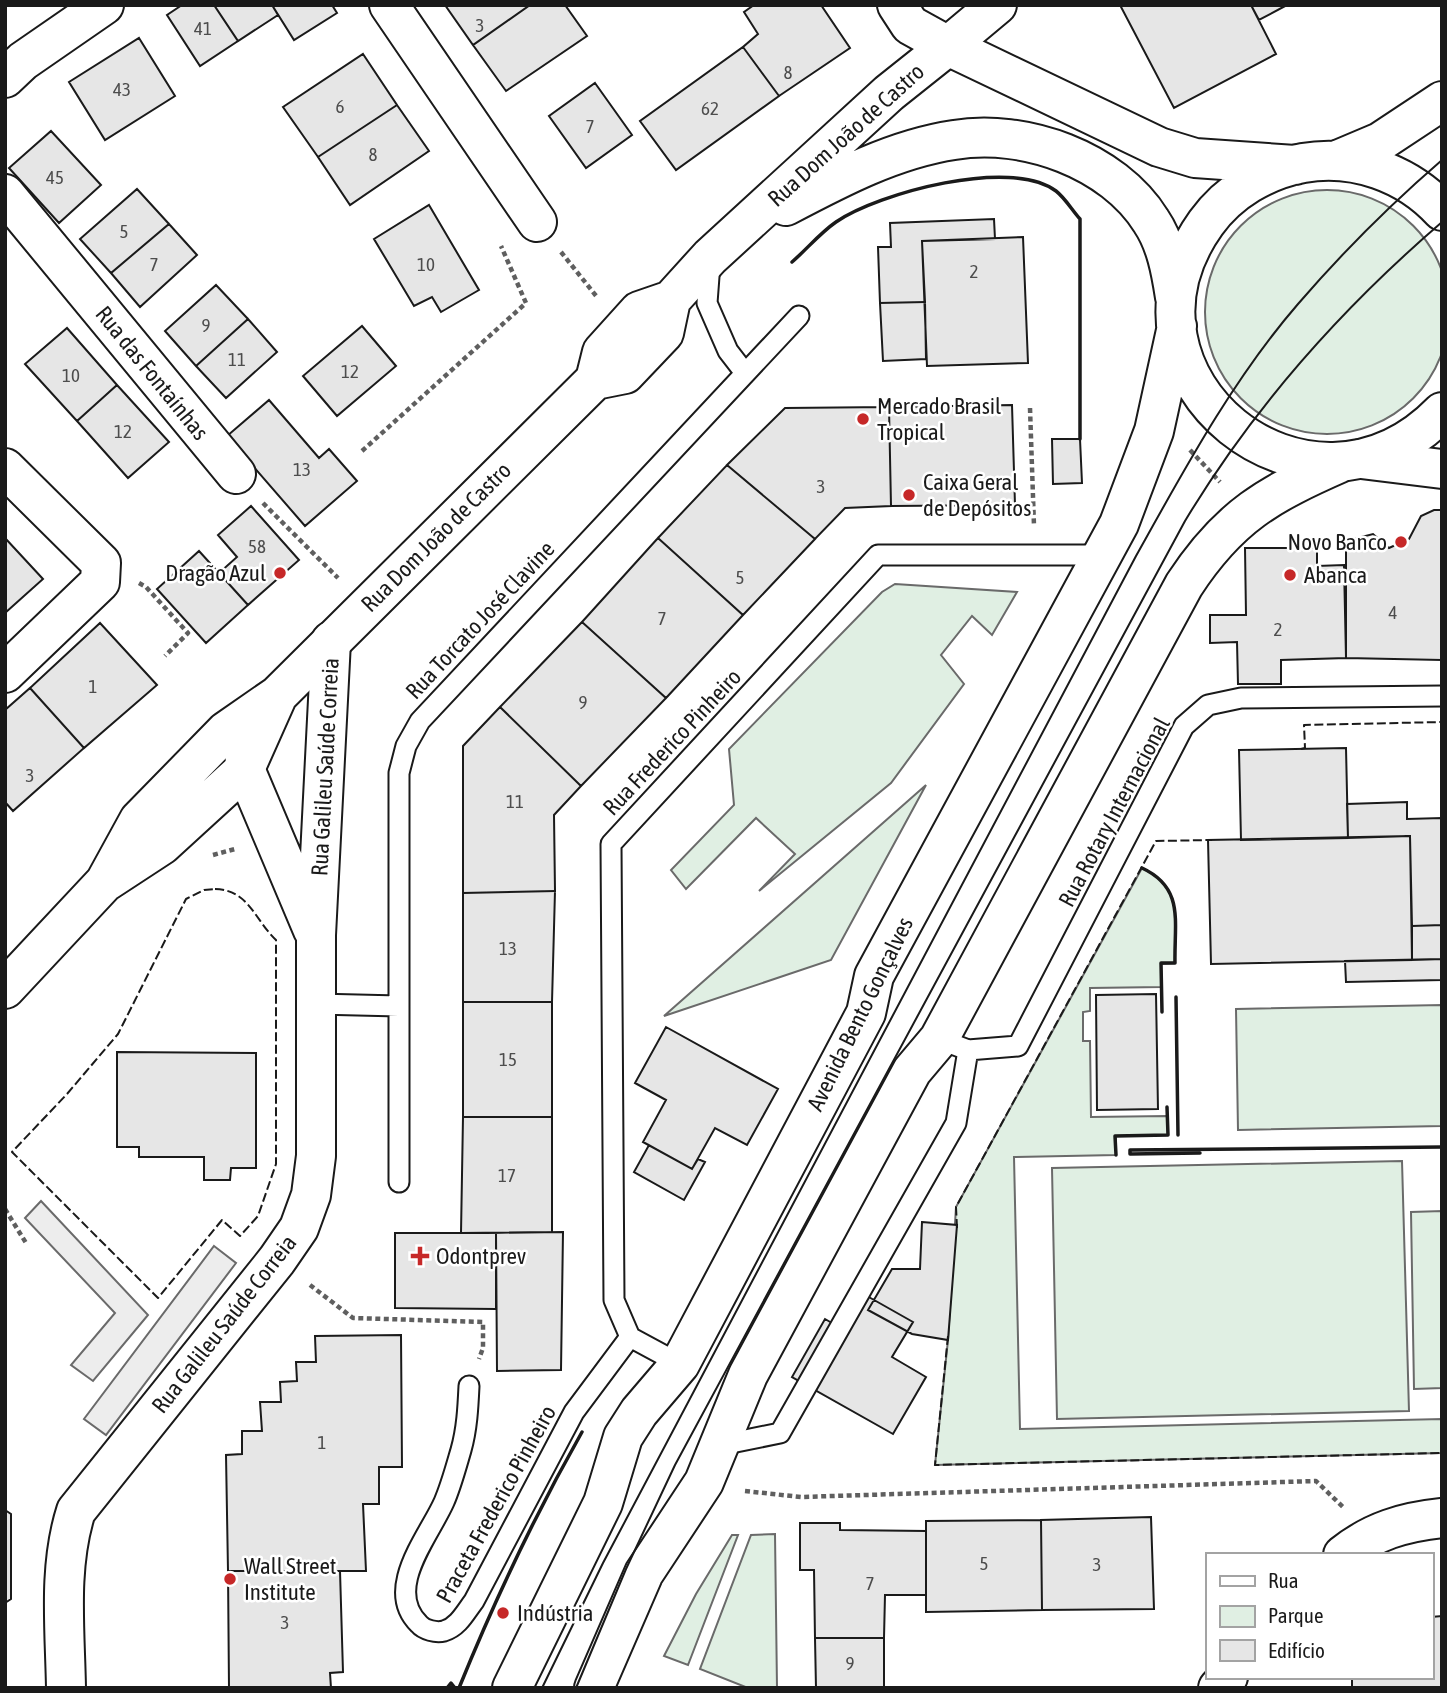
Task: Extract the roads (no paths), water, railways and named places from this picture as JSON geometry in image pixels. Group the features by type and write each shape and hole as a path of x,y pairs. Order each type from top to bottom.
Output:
{"main road":[{"path":"5,78 23,61 104,5"},
{"path":"390,5 537,222"},
{"path":"897,5 910,24 948,46 1159,147 1195,158 1295,165 1335,161 1354,163 1392,174 1442,211"},
{"name":"Rua Dom João de Castro","path":"105,882 138,820 244,716 278,695 595,380 602,352 639,311 671,300 710,257 889,93 996,5"},
{"path":"1335,161 1380,142 1442,101"},
{"path":"745,226 874,163 954,140 999,138 1051,149 1082,160 1110,177 1136,200 1152,222 1164,246 1186,364 1205,399 1231,428 1265,449 1283,456 1322,463 1352,461 1442,469"},
{"name":"Avenida Bento Gonçalves","path":"512,1688 603,1503 623,1437 639,1412 680,1364 866,1013 874,976 1119,524 1154,431 1177,316 1183,267 1200,231 1212,215 1258,178 1295,165"},
{"name":"Rua das Fontaínhas","path":"5,194 236,474"},
{"name":"Rua Dom João de Castro","path":"595,380 625,374 664,334 671,300"},
{"path":"594,1688 644,1573 708,1474 754,1363 912,1071 953,1044 1184,584 1208,550 1247,511 1276,492 1352,461 1399,446 1442,412"},
{"path":"5,468 100,573 5,673"},
{"name":"Rua Galileu Saúde Correia","path":"66,1688 65,1571 67,1538 76,1511 277,1260 299,1228 311,1195 316,1156 316,935 331,641"},
{"name":"Rua Dom João de Castro","path":"5,989 105,882 162,845 245,769 278,695"},
{"name":"Rua Galileu Saúde Correia","path":"244,716 245,769 316,935"},
{"path":"1352,1548 1387,1529 1442,1518"}],"lane":[{"path":"710,257 706,303 728,351 745,373"},
{"name":"Rua Torcato José Clavine","path":"399,1182 399,773 406,746 419,720 799,316"},
{"name":"Rua Frederico Pinheiro","path":"630,1337 614,1300 611,844 878,555 1102,555"},
{"name":"Rua Rotary Internacional","path":"953,1044 1018,1046 1184,726 1208,705 1241,698 1442,695"},
{"path":"316,1004 399,1006"},
{"path":"708,1474 726,1444 780,1433 956,1123 953,1044"},
{"path":"630,1337 680,1364"},
{"name":"Praceta Frederico Pinheiro","path":"469,1386 462,1447 444,1502 421,1542 409,1574 405,1601 412,1618 423,1629 442,1632 458,1623 474,1601 574,1412 630,1337"}],"tram line":[{"path":"542,1688 603,1563 1136,556 1191,458 1252,363 1298,304 1367,229 1442,160"},
{"path":"576,1688 626,1569 675,1465 1185,521 1240,438 1302,361 1369,289 1442,222"}],"place":[{"name":"Mercado Brasil Tropical","path":"863,419"},
{"name":"Caixa Geral de Depósitos","path":"909,495"},
{"name":"Novo Banco","path":"1401,542"},
{"name":"Dragão Azul","path":"280,573"},
{"name":"Abanca","path":"1290,575"},
{"name":"Odontprev","path":"420,1256"},
{"name":"Wall Street Institute","path":"230,1579"},
{"name":"Indústria","path":"503,1613"}]}
